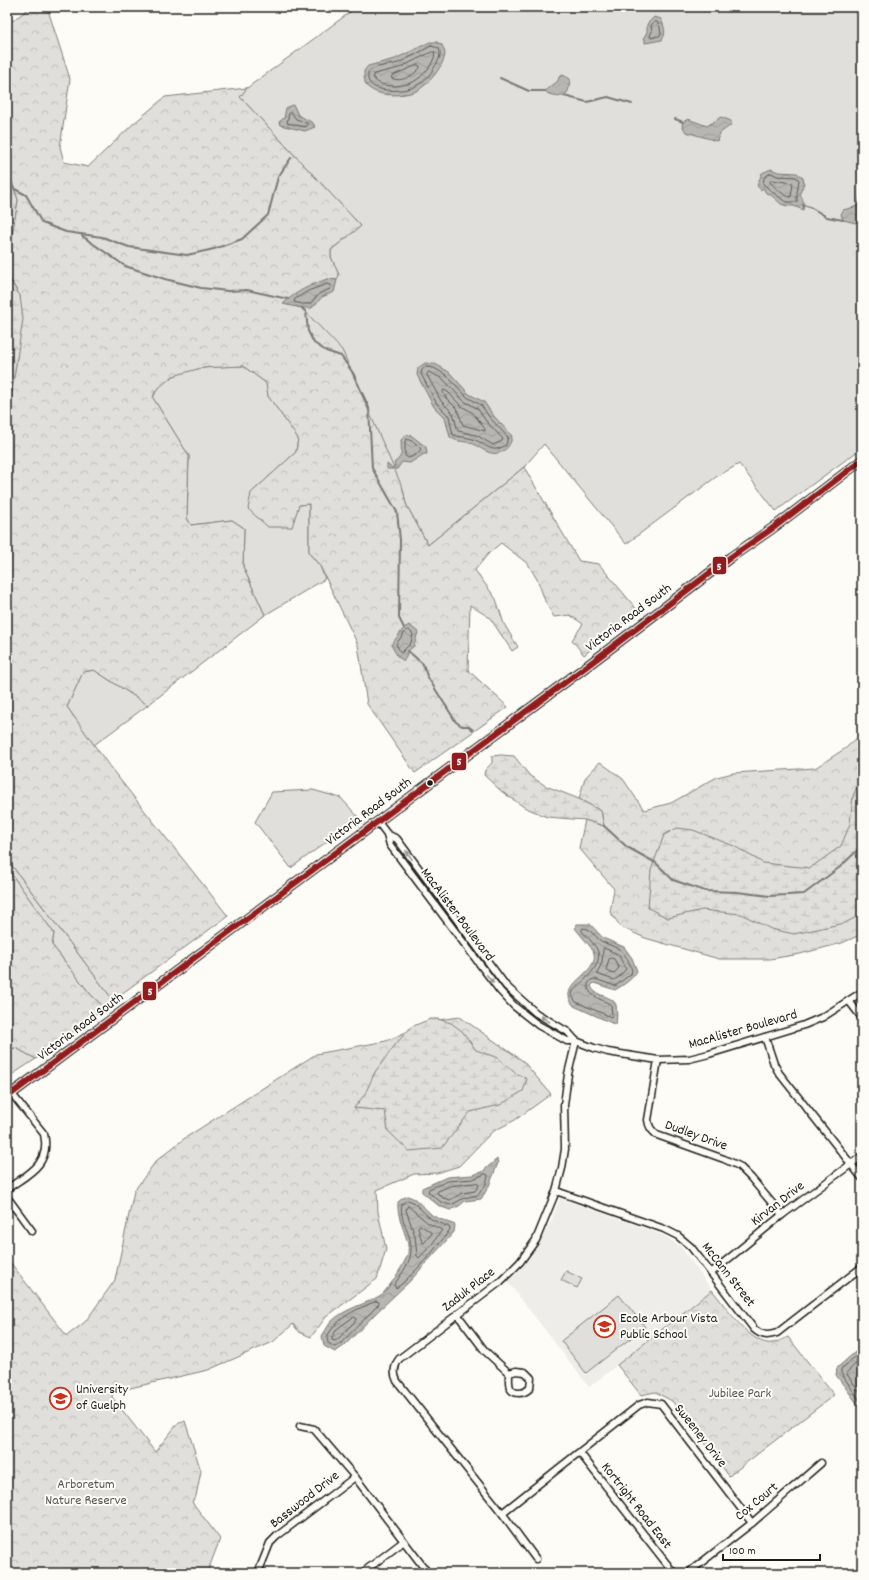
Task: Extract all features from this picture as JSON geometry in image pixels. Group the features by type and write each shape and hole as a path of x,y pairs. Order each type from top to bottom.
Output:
{"main road":[{"name":"Victoria Road South","path":"9,1096 862,460"}],"street":[{"name":"MacAlister Boulevard","path":"378,822 387,834 390,845 490,978 514,1006 538,1025 567,1041 576,1041 608,1052 658,1060 690,1059 804,1025 823,1017 862,992"},
{"name":"MacAlister Boulevard","path":"387,834 397,839 506,986 529,1007 548,1021 568,1032 576,1041"},
{"path":"430,898 437,893"},
{"path":"849,1001 862,1018"},
{"path":"765,1037 774,1064 779,1073 862,1178"},
{"name":"Zaduk Place","path":"536,1559 397,1381 395,1376 395,1367 399,1359 500,1282 528,1252 542,1228 556,1192 565,1154 564,1105 568,1074 576,1041"},
{"name":"Dudley Drive","path":"658,1060 648,1120 649,1127 652,1132 739,1166 782,1215"},
{"path":"7,1189 38,1166 45,1154 46,1142 44,1134 9,1096"},
{"name":"Kirvan Drive","path":"711,1273 782,1215 862,1156"},
{"name":"McCann Street","path":"556,1192 664,1229 678,1236 691,1247 754,1329 764,1335 770,1335 777,1332 862,1267"},
{"path":"7,1197 32,1231"},
{"path":"457,1314 485,1351 509,1372"},
{"name":"Sweeney Drive","path":"580,1453 639,1405 648,1402 660,1404 752,1522"},
{"path":"300,1426 314,1429 355,1477"},
{"path":"502,1514 580,1453"},
{"name":"Kortright Road East","path":"580,1453 674,1573"},
{"name":"Cox Court","path":"688,1573 752,1522 821,1463"},
{"name":"Basswood Drive","path":"258,1573 270,1543 277,1536 355,1477 428,1573"},
{"path":"362,1573 404,1541"}],"shaded area":[{"name":"Ecole Arbour Vista Public School","path":"560,1198 663,1235 681,1247 712,1290 589,1387 508,1282 530,1258 551,1222"}],"green space":[{"path":"31,7 47,7 70,79 60,147 64,162 88,167 133,124 165,97 247,88 240,97 361,226 331,250 331,257 339,275 337,280 327,279 284,304 302,308 342,350 403,489 406,504 428,545 524,467 579,561 599,564 639,612 584,655 572,640 583,624 570,615 554,617 545,601 538,581 528,564 501,543 489,553 475,570 496,599 504,624 518,647 512,651 490,618 470,605 468,670 508,707 415,773 367,704 358,645 320,566 309,553 309,504 299,505 292,527 268,527 248,509 251,493 296,452 298,438 268,396 266,383 243,366 201,368 173,376 155,391 153,398 189,456 187,518 191,525 232,520 244,528 243,567 265,615 148,705 94,670 83,672 67,707 110,767 228,916 113,1000 7,859 7,423 17,357 20,296 7,274 7,264 18,200 7,167 7,25"},
{"path":"357,7 862,7 862,448 776,511 739,464 716,477 626,544 544,444 524,467 428,545 406,504 403,489 283,304 339,275 331,257 331,250 361,226 240,97 247,88"},
{"path":"7,167 18,200 7,264"},
{"path":"7,275 20,296 23,319 7,423"},
{"path":"243,366 266,383 268,396 298,438 296,452 251,493 300,505 309,504 309,553 320,566 325,579 265,615 243,567 244,528 232,520 191,525 187,518 189,456 153,398 159,387 168,379 180,374 205,368"},
{"path":"94,670 148,705 94,745 67,707 83,672"},
{"path":"862,733 862,934 842,943 800,954 770,959 719,959 645,938 621,927 610,912 614,889 579,848 585,820 604,826 601,811 579,799 585,778 600,762 623,779 644,810 671,803 717,777 733,773 815,768 846,748"},
{"path":"492,756 514,756 530,776 546,786 579,799 601,811 604,826 585,820 547,817 524,807 501,791 484,775 485,770 492,763"},
{"path":"862,774 862,914 845,923 794,934 771,929 741,914 702,910 668,918 648,908 651,870 664,835 677,828 693,830 734,846 763,863 810,868 841,846 850,824 853,796"},
{"path":"313,790 341,798 359,818 291,868 255,822 272,792"},
{"path":"7,859 113,1000 105,1008 91,995 52,945 54,933 7,868"},
{"path":"7,868 54,933 52,945 91,995 105,1008 36,1059 16,1048 7,1049"},
{"name":"Arboretum Nature Reserve","path":"460,1017 523,1061 551,1094 515,1120 492,1132 459,1166 437,1173 414,1174 377,1190 378,1212 386,1249 377,1279 326,1317 311,1337 299,1332 293,1324 273,1342 208,1370 113,1392 112,1397 155,1452 179,1422 185,1421 201,1471 196,1496 192,1502 220,1539 207,1573 7,1573 7,1258 66,1335 68,1335 85,1322 115,1280 134,1191 156,1161 185,1138 316,1054 386,1041 431,1021"},
{"path":"430,1019 438,1019 451,1023 462,1031 476,1050 498,1058 514,1072 527,1079 523,1091 500,1105 470,1112 442,1148 409,1151 388,1131 385,1111 354,1108 365,1094 375,1072 395,1045 411,1027"},
{"path":"16,1048 36,1059 7,1078 7,1050"},
{"path":"566,1271 582,1279 577,1288 561,1280"},
{"name":"Jubilee Park","path":"712,1290 739,1324 756,1339 773,1343 788,1337 834,1395 729,1476 672,1401 655,1392 641,1395 617,1365"},
{"path":"619,1295 645,1327 586,1373 561,1341"}],"water":[{"path":"654,17 661,19 664,37 662,40 645,43 645,39 643,39 647,32 647,24"},
{"path":"430,42 437,42 442,45 445,53 444,59 434,76 419,90 391,95 374,91 366,85 364,71 368,66 395,59"},
{"path":"563,75 570,79 569,89 566,94 558,96 545,91 558,81 559,77"},
{"path":"292,105 294,106 298,115 313,123 315,127 305,131 280,125 279,122 284,118 286,108"},
{"path":"721,117 731,121 731,125 720,133 717,141 686,132 682,126 683,122 688,119 707,126"},
{"path":"771,169 778,172 797,173 803,178 804,183 800,193 804,203 803,210 794,206 781,204 771,195 766,193 763,188 761,190 757,186 762,173"},
{"path":"862,187 862,222 858,221 856,223 843,220 841,214 843,210 858,206"},
{"path":"327,279 337,280 334,292 322,297 312,308 302,308 283,304 298,292"},
{"path":"425,363 435,364 449,372 469,394 484,402 493,415 512,436 510,444 507,448 501,452 492,453 471,443 457,441 450,437 445,418 434,407 417,375 418,368"},
{"path":"406,435 412,436 426,447 427,454 424,454 410,463 402,462 397,469 387,469 387,464 392,468 395,466 394,463 401,456 401,440"},
{"path":"409,625 418,632 414,646 408,651 404,661 398,657 391,645 404,628"},
{"path":"577,924 590,924 603,938 624,947 632,958 637,971 633,977 624,984 615,990 594,983 591,986 593,990 611,999 616,1005 616,1025 574,1006 569,998 569,992 573,985 594,961 593,950 575,928"},
{"path":"497,1159 498,1163 489,1186 481,1199 465,1201 459,1206 450,1210 439,1206 422,1192 422,1188 447,1177 472,1175 482,1172"},
{"path":"408,1196 415,1199 433,1216 455,1225 454,1232 410,1281 344,1346 335,1352 324,1346 322,1336 330,1323 348,1310 381,1295 392,1282 407,1257 408,1248 399,1216 398,1202"},
{"path":"862,1346 862,1410 836,1375 837,1368"}],"waterway":[{"path":"500,78 529,91 545,91"},
{"path":"564,96 587,102 608,97 632,104"},
{"path":"675,119 683,122"},
{"path":"7,189 13,188 26,195 42,223 66,232 102,237 129,247 187,255 214,249 242,239 268,215 278,177 291,158"},
{"path":"803,205 810,207 827,217 843,220"},
{"path":"82,236 125,266 165,279 201,288 228,291 247,290 288,299"},
{"path":"302,308 306,312 308,331 314,343 326,351 341,356 353,373 369,408 372,468 397,512 400,540 399,618 404,628"},
{"path":"408,651 423,664 427,676 456,722 462,726 468,726 473,730"},
{"path":"604,826 627,847 656,863 673,880 705,891 737,892 770,896 804,894 840,867 862,846"}],"transit line":[{"name":"5","path":"7,1097 579,672 731,557 773,528 862,460"}],"place":[{"name":"Ecole Arbour Vista Public School","path":"604,1327"},
{"name":"University of Guelph","path":"60,1398"}]}
